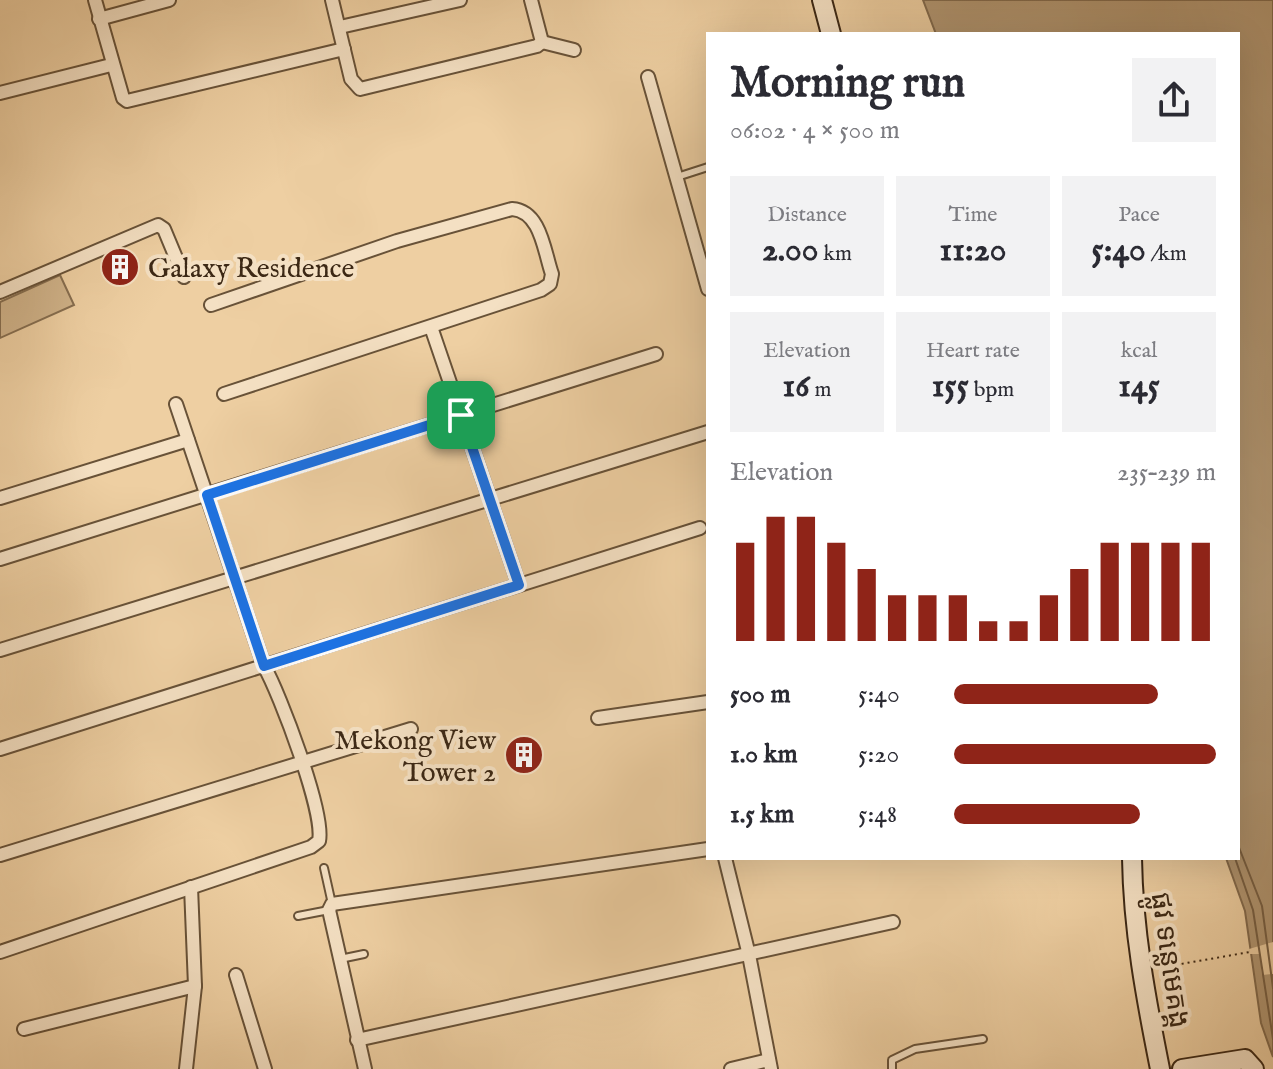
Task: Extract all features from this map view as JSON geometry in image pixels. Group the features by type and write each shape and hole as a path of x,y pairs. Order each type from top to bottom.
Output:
{"street":[{"path":"95,0 111,65 123,98 132,101 344,49"},
{"path":"99,19 169,0"},
{"path":"332,0 351,79 360,89 542,42 574,50"},
{"path":"340,27 460,0"},
{"path":"531,0 542,42"},
{"path":"822,0 830,32"},
{"path":"0,93 111,65"},
{"path":"648,77 706,282"},
{"path":"211,305 397,241 512,209 523,210 532,216 552,274 550,284 541,290 224,394"},
{"path":"0,292 158,225 164,229 184,277"},
{"path":"431,327 519,585"},
{"path":"0,559 656,354"},
{"path":"0,952 311,847 319,841 322,829 302,763 275,684 264,666 176,404"},
{"path":"0,650 706,433"},
{"path":"0,498 188,440"},
{"path":"0,749 700,528"},
{"path":"598,718 706,702"},
{"path":"0,855 411,729"},
{"path":"365,1069 331,907 706,849"},
{"path":"725,860 749,955 770,1065 731,1069"},
{"name":"ផ្លូវ ទន្លេមេគង្គ","path":"1132,860 1141,971 1160,1069"},
{"path":"186,1069 195,986 191,887"},
{"path":"357,1040 893,922"},
{"path":"236,975 265,1069"},
{"path":"24,1029 195,986"},
{"path":"1182,1069 1233,1058 1245,1059 1254,1069"}],"lane":[{"path":"677,177 706,168"},
{"path":"298,916 331,907 324,868"},
{"path":"340,959 364,954"},
{"path":"892,1069 892,1060 915,1049 983,1039"}],"path":[{"path":"1141,971 1250,952"}],"shaded area":[{"path":"60,275 74,305 0,338 0,302"}],"water":[{"path":"923,0 1273,0 1273,1057 1261,1023 1245,911 1227,860 1240,860 1240,32 935,32"}],"pier":[{"path":"1273,942 1273,974 1262,975 1260,954 1250,954 1249,949"}],"place":[{"name":"Galaxy Residence","path":"120,267"},
{"name":"Mekong View Tower 2","path":"524,755"}],"route":[{"path":"461,415 519,585 264,666 207,495 461,415"}]}
